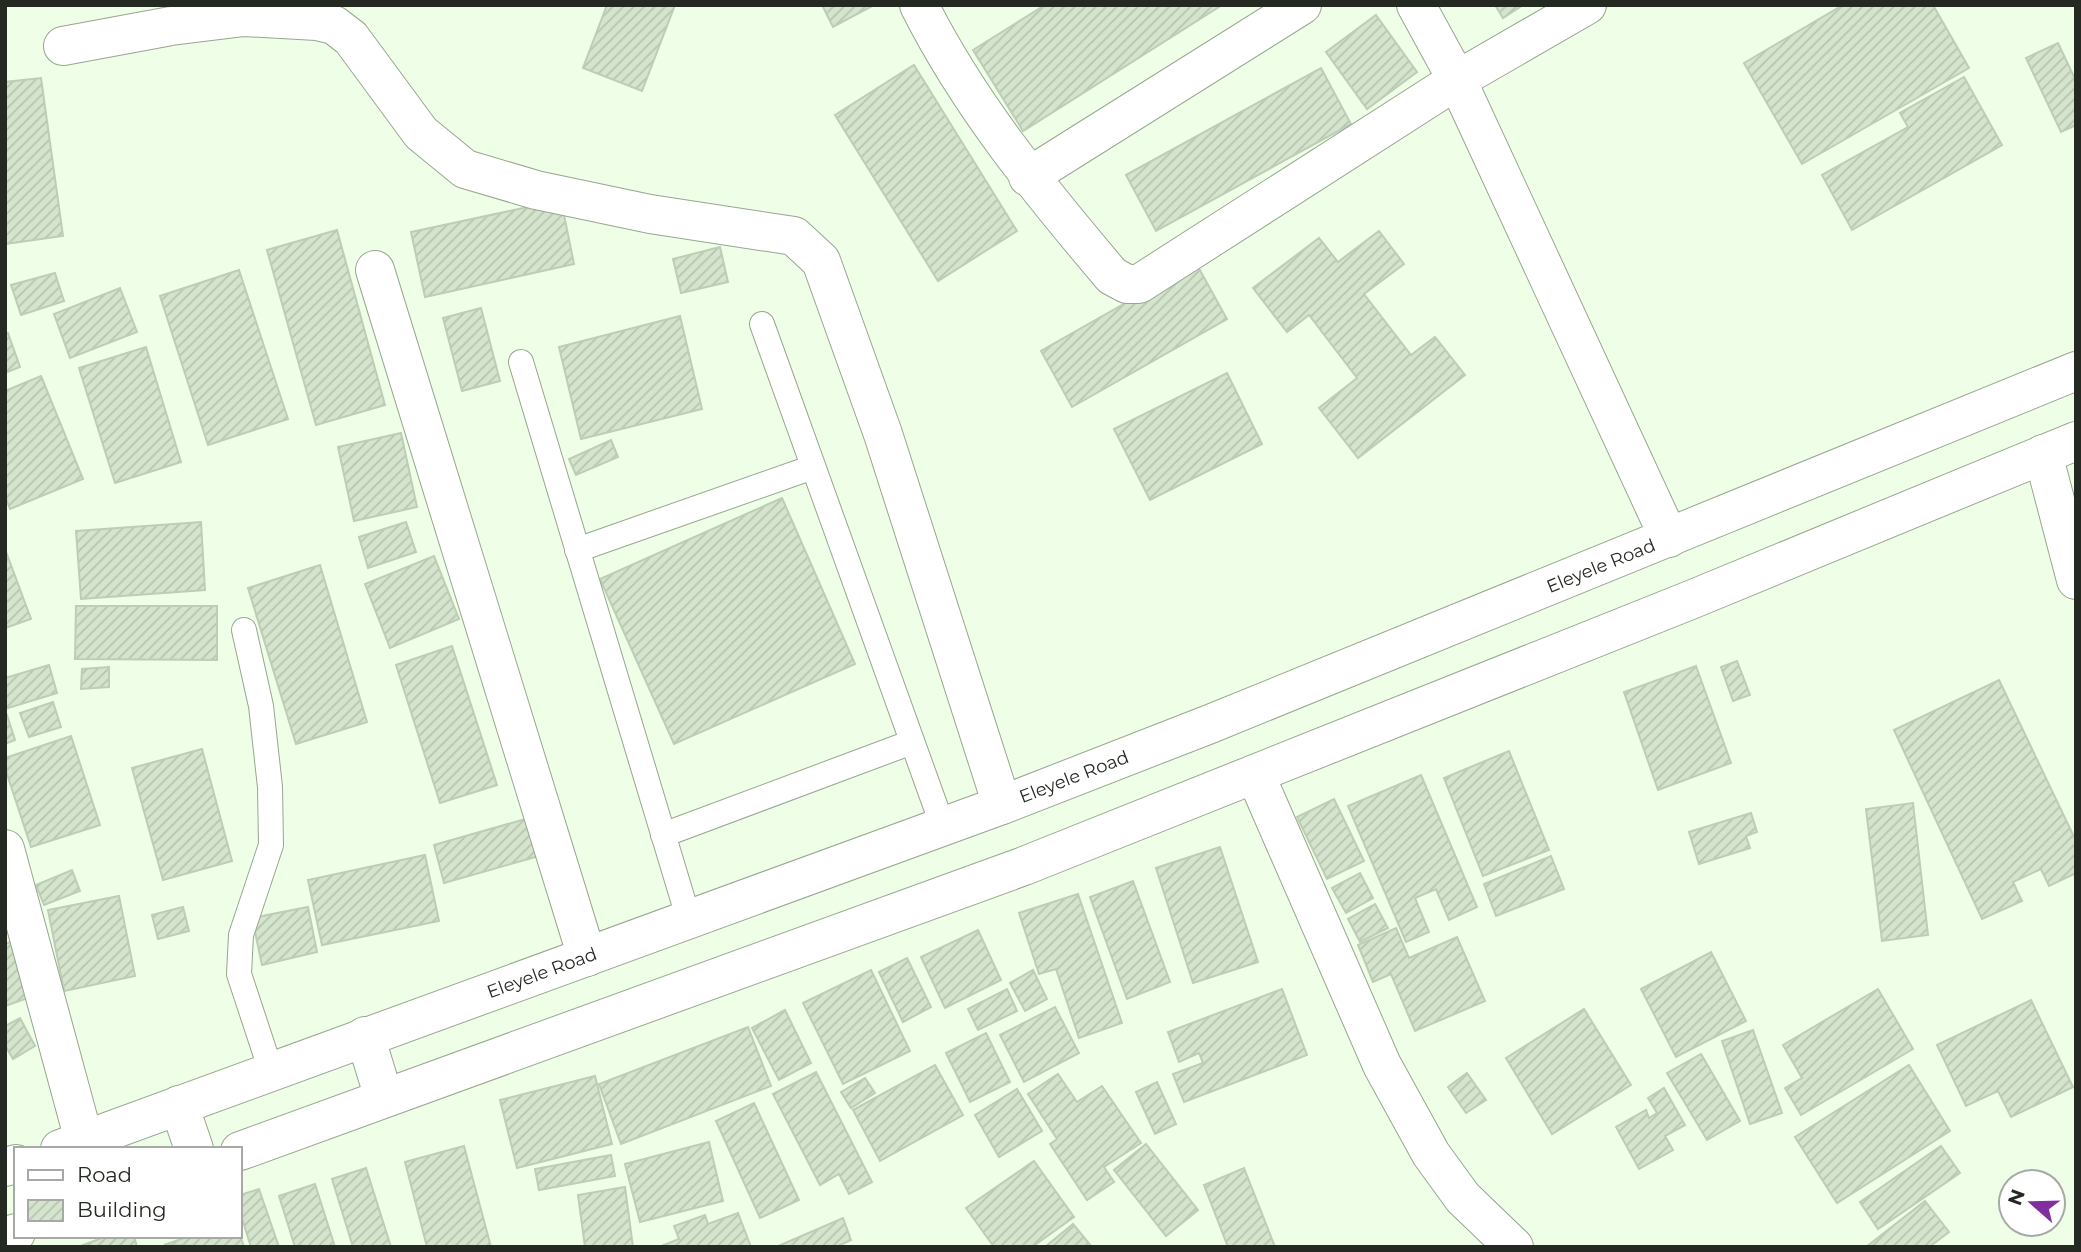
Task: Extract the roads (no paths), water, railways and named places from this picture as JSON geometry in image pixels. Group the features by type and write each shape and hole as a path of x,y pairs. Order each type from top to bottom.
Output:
{"street":[{"path":"919,5 941,50 1028,177 1112,276 1127,284 1139,284 1457,80 1587,5"},
{"path":"1028,177 1303,5"},
{"path":"1416,5 1457,80 1669,538"},
{"path":"62,46 171,26 244,17 317,20 334,25 351,38 421,133 465,169 536,190 650,215 794,236 821,261 879,421 1002,805"},
{"path":"375,270 587,957"},
{"name":"Eleyele Road","path":"72,1145 1002,805 1210,724 2076,371"},
{"path":"242,1150 998,876 1693,599 2059,448 2076,580"},
{"path":"1255,774 1382,1065 1431,1154 1464,1198 1514,1247"},
{"path":"5,849 72,1145"},
{"path":"365,1036 384,1098"},
{"path":"179,1105 193,1147"}],"lane":[{"path":"762,324 943,827"},
{"path":"521,362 689,920"},
{"path":"577,550 813,467"},
{"path":"244,630 261,706 270,787 271,845 240,935 239,974 271,1071"},
{"path":"663,835 912,742"}]}
